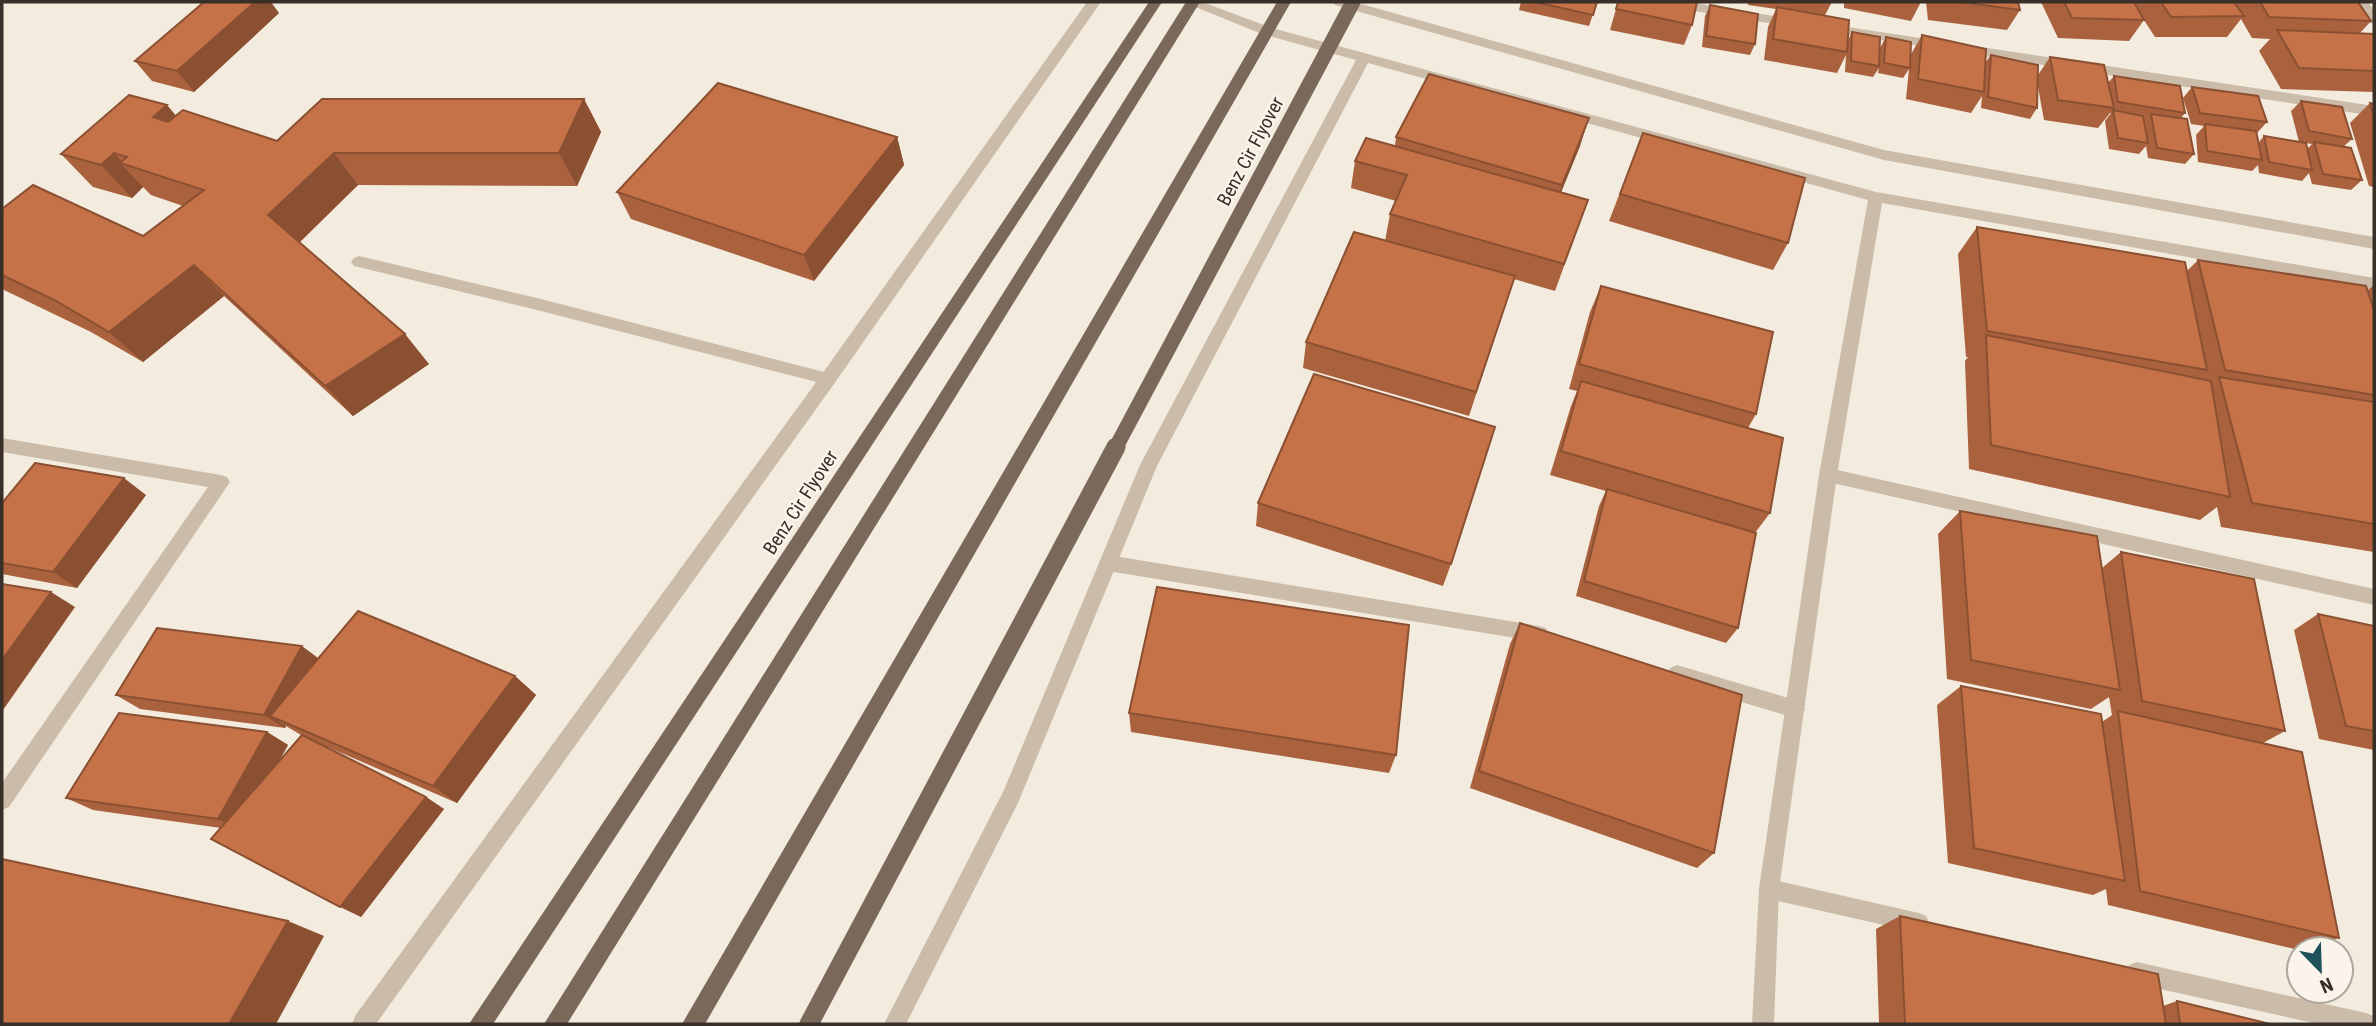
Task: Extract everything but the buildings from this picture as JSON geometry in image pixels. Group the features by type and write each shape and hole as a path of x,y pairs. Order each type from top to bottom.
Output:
{"main road":[{"name":"Benz Cir Flyover","path":"480,1024 1155,2"},
{"path":"555,1024 1192,2"},
{"path":"693,1024 1283,2"},
{"name":"Benz Cir Flyover","path":"809,1024 1353,2"}],"street":[{"path":"363,1024 828,379 1094,2"},
{"path":"1192,2 1267,31 1365,55 1876,197 2374,284"},
{"path":"1340,2 1884,155 2374,243"},
{"path":"1396,17 1404,2"},
{"path":"1664,2 2374,111"},
{"path":"2362,2 2374,20"},
{"path":"895,1024 1011,796 1149,465 1365,55"},
{"path":"1763,1024 1769,889 1828,475 1876,197"},
{"path":"359,261 828,379"},
{"path":"2,445 221,482 2,800"},
{"path":"1828,475 2374,597"},
{"path":"1108,563 1524,630 1563,641"},
{"path":"1653,667 1794,709"},
{"path":"1769,889 1945,929"},
{"path":"2122,969 2366,1024"}]}
